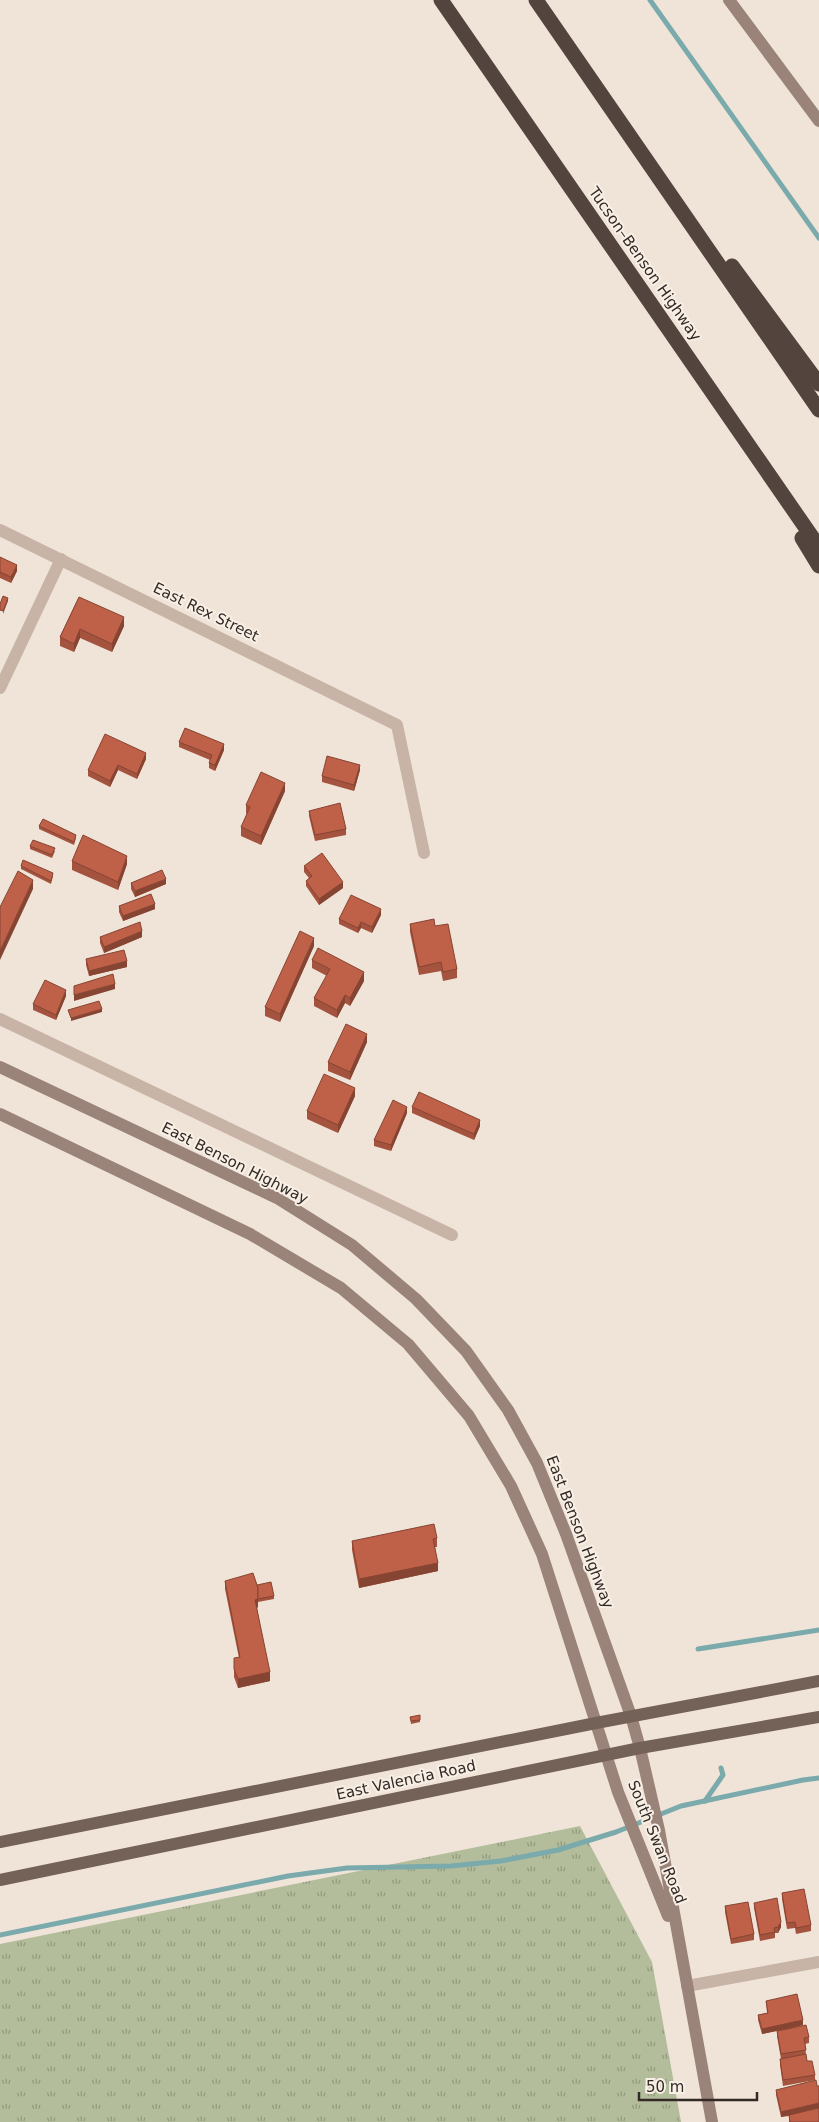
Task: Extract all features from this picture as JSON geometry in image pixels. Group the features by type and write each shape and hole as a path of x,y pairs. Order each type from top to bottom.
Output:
{"highway":[{"name":"Tucson–Benson Highway","path":"441,0 819,547"},
{"path":"539,3 819,384"},
{"path":"539,3 819,410"},
{"path":"741,434 819,566"}],"main road":[{"path":"729,0 817,113"},
{"name":"East Benson Highway","path":"0,1067 277,1198 352,1245 416,1299 466,1352 508,1410 537,1463 566,1534 631,1716 640,1748"},
{"path":"0,1114 250,1234 341,1288 408,1344 469,1416 511,1486 542,1554 606,1755"},
{"name":"East Valencia Road","path":"0,1842 631,1716 819,1681"},
{"name":"East Valencia Road","path":"0,1880 640,1748 819,1718"},
{"name":"South Swan Road","path":"640,1748 659,1830 712,2122"},
{"name":"South Swan Road","path":"606,1755 678,1941"}],"street":[{"name":"East Rex Street","path":"0,530 397,725 424,853"},
{"path":"0,688 61,559"},
{"name":"East Benson Highway","path":"0,1019 452,1236"},
{"path":"687,1986 819,1962"}],"green space":[{"path":"580,1826 652,1962 681,2122 0,2122 0,1944"}],"building":[{"path":"0,557 17,565 11,577 0,572"},
{"path":"3,596 8,598 3,611 0,610 0,604"},
{"path":"79,597 124,617 112,644 80,629 74,644 60,637"},
{"path":"185,728 224,744 215,765 209,763 212,755 179,742"},
{"path":"105,734 146,753 137,774 118,765 110,781 88,770"},
{"path":"327,756 360,765 354,785 322,776"},
{"path":"261,772 285,783 261,836 241,827 250,807 246,805"},
{"path":"340,803 346,829 315,835 309,811"},
{"path":"43,819 76,835 74,842 39,826"},
{"path":"83,835 127,856 118,882 72,861"},
{"path":"33,840 55,848 52,855 30,846"},
{"path":"322,853 343,882 319,899 306,881 312,876 304,866"},
{"path":"23,860 53,873 51,881 21,866"},
{"path":"162,870 166,879 135,891 131,883"},
{"path":"18,871 33,880 0,951 0,907"},
{"path":"151,894 155,904 123,916 119,906"},
{"path":"351,895 381,909 372,927 361,922 358,928 339,919"},
{"path":"434,919 435,926 448,924 457,969 443,972 441,962 419,967 410,924"},
{"path":"140,922 142,931 104,947 100,937"},
{"path":"300,931 314,938 280,1014 265,1007"},
{"path":"318,948 364,972 350,998 345,995 337,1010 314,998 330,969 312,960"},
{"path":"124,950 127,961 89,971 86,959"},
{"path":"113,974 115,984 74,995 74,986"},
{"path":"45,980 66,990 56,1015 33,1004"},
{"path":"99,1001 102,1009 71,1018 68,1010"},
{"path":"346,1024 367,1034 350,1072 328,1062"},
{"path":"324,1074 355,1088 338,1125 307,1111"},
{"path":"419,1092 480,1120 474,1134 412,1107"},
{"path":"393,1100 407,1107 391,1145 374,1140"},
{"path":"434,1524 437,1538 433,1539 438,1563 359,1579 352,1541"},
{"path":"253,1573 258,1588 258,1599 255,1600 270,1672 238,1679 234,1669 234,1658 240,1657 225,1581"},
{"path":"271,1582 274,1596 258,1599 257,1585"},
{"path":"420,1715 420,1720 411,1721 410,1717"},
{"path":"804,1889 811,1925 796,1928 795,1922 787,1923 782,1893"},
{"path":"777,1898 781,1922 778,1927 774,1928 775,1932 760,1935 754,1903"},
{"path":"748,1902 754,1934 731,1939 725,1906"},
{"path":"797,1994 803,2020 762,2029 758,2015 768,2013 766,2001"},
{"path":"806,2025 809,2037 804,2038 806,2050 781,2054 777,2031"},
{"path":"806,2054 807,2061 812,2061 815,2075 783,2080 780,2059"},
{"path":"816,2080 817,2086 819,2086 819,2103 781,2112 776,2090"},
{"path":"819,2108 819,2122 790,2122 789,2115"}],"waterway":[{"path":"650,0 819,238"},
{"path":"698,1649 819,1630"},
{"path":"705,1801 723,1775 721,1768"},
{"path":"0,1935 288,1876 347,1868 451,1866 501,1861 558,1850 616,1832 681,1806 819,1778"}]}
